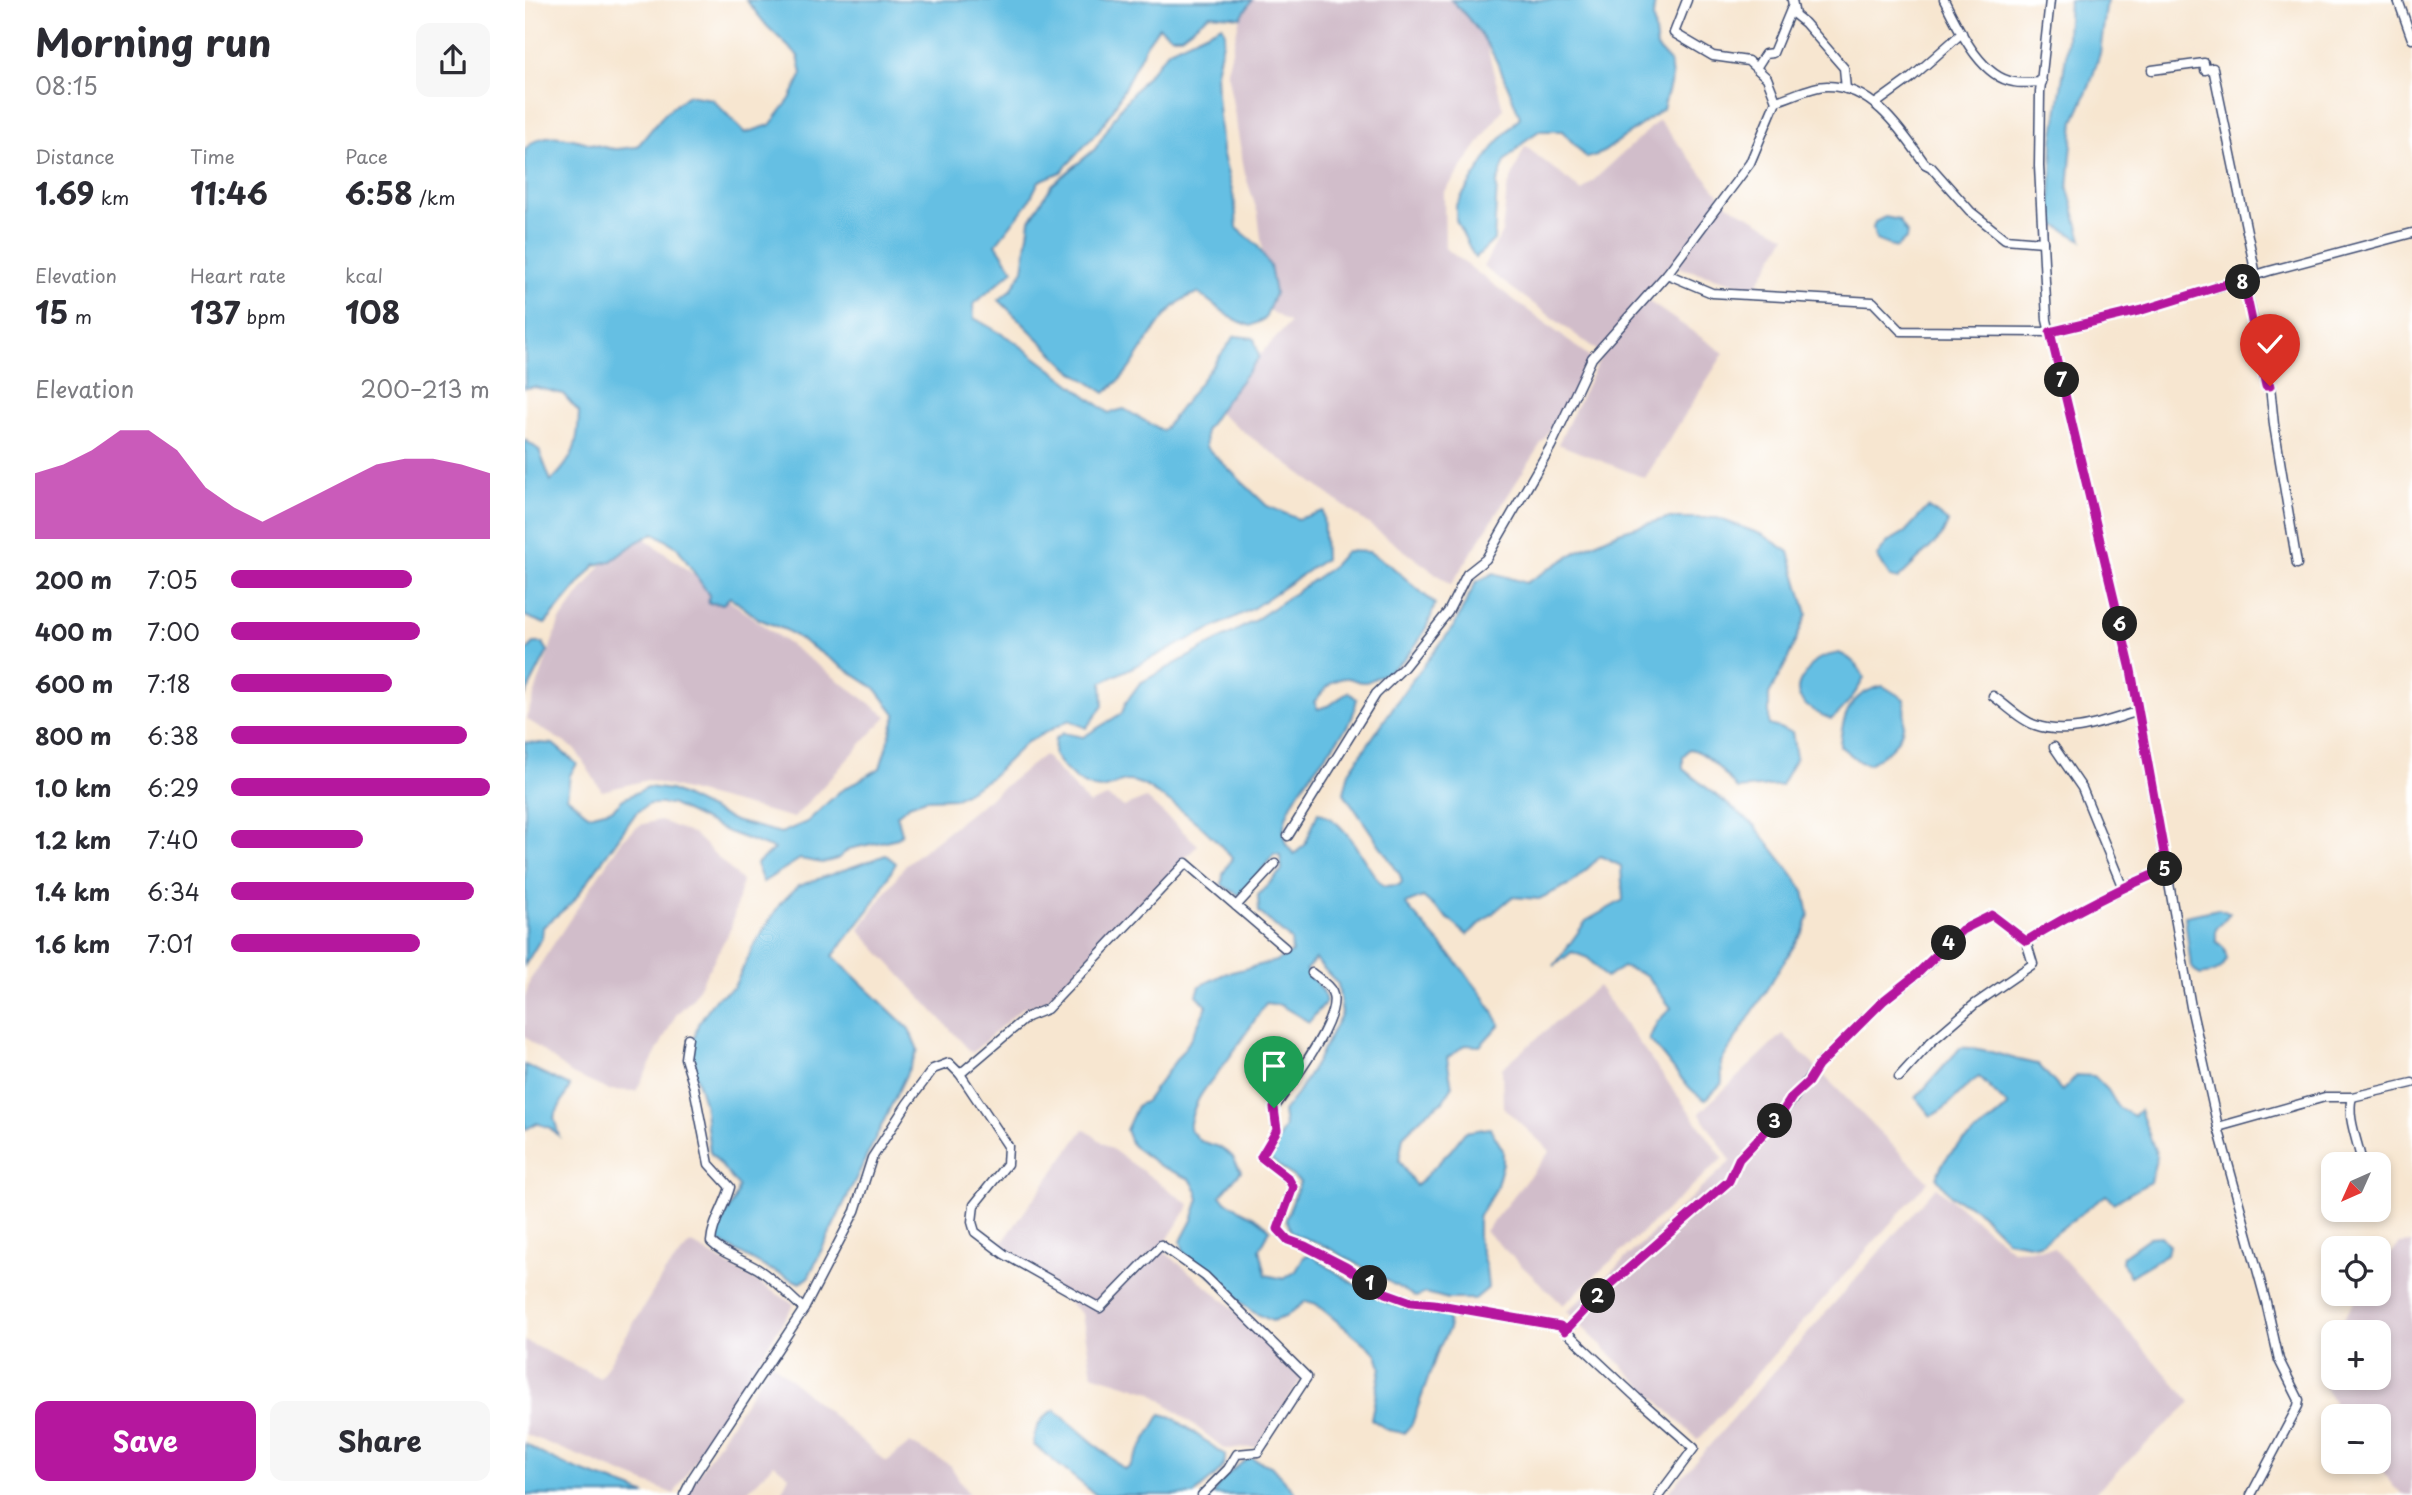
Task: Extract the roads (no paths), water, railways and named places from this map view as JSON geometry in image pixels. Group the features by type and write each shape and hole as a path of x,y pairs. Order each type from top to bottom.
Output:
{"street":[{"path":"1288,836 1376,694 1404,667 1448,612 1467,574 1486,559 1551,446 1593,358 1667,274 1750,163 1776,101 1767,78 1748,61 1713,56 1674,33 1687,0"},
{"path":"1944,0 1973,53 1987,68 2012,82 2042,82"},
{"path":"2050,0 2042,82 2039,166 2047,320 2131,670 2191,1007 2218,1127 2266,1302 2279,1360 2299,1400 2251,1495"},
{"path":"2398,0 2412,39"},
{"path":"1756,68 1765,54 1773,53 1792,3"},
{"path":"1792,3 1795,15 1844,68 1846,89"},
{"path":"1875,104 1911,78 1962,33"},
{"path":"2152,71 2204,62 2205,70 2213,68 2256,275"},
{"path":"1776,101 1825,86 1846,89 1875,104 1898,127 1925,164 1931,167 1970,211 2005,239 2043,242"},
{"path":"1667,274 1712,293 1873,302 1901,331 2050,332 2142,310 2256,275 2412,233"},
{"path":"2243,279 2266,386 2270,386 2297,564"},
{"path":"1993,696 2033,725 2059,729 2094,725 2139,711"},
{"path":"2054,747 2082,788 2122,886"},
{"path":"960,1074 1027,1017 1047,1009 1186,863 1285,948"},
{"path":"1236,906 1275,864"},
{"path":"2026,941 2074,911 2122,886 2167,869"},
{"path":"1565,1331 1604,1290 1729,1181 1739,1159 1780,1116 1818,1066 1883,1001 1917,974 1962,930 1992,915 2026,941 2033,964 1975,1004 1931,1042 1899,1077"},
{"path":"1313,973 1332,991 1334,1000 1326,1030 1302,1070 1274,1108 1277,1130 1261,1157 1288,1178 1293,1187 1278,1229 1288,1240 1346,1267 1386,1293 1411,1302 1560,1326 1694,1448 1659,1495"},
{"path":"688,1038 685,1058 694,1087 709,1164 730,1187 726,1204 711,1231 711,1242 721,1252 738,1257 761,1271 804,1308"},
{"path":"684,1495 693,1477 804,1308 855,1211 872,1158 933,1069 949,1063 960,1074 1009,1146 1006,1164 974,1205 972,1222 975,1232 1004,1254 1100,1308 1161,1245 1205,1276 1307,1377 1258,1452 1237,1454 1228,1469 1202,1495"},
{"path":"2218,1127 2325,1097 2352,1097 2412,1083"},
{"path":"2352,1097 2351,1115 2359,1152"}],"water":[{"path":"746,0 1252,0 1241,17 1210,14 1181,36 1171,36 1159,27 1146,45 1113,110 1099,130 1061,172 1039,181 1028,203 996,244 1013,270 973,305 974,318 1014,341 1109,413 1124,409 1163,431 1235,336 1254,338 1259,357 1205,431 1206,447 1267,506 1298,519 1323,511 1325,559 1252,609 1102,682 1103,706 1086,728 1069,720 1027,742 990,778 956,798 926,799 909,805 897,815 902,833 898,838 849,849 837,859 822,863 800,859 763,882 756,864 774,849 728,832 671,804 649,804 636,813 573,902 543,927 542,937 525,965 525,742 553,744 577,764 570,775 567,797 589,815 613,809 623,799 648,787 671,790 734,821 781,833 807,822 839,792 880,768 896,715 876,689 786,630 759,619 730,597 723,604 708,603 709,595 677,547 654,533 611,561 595,565 545,624 525,616 525,440 539,450 551,481 574,450 579,412 563,394 534,387 525,388 525,150 534,142 555,137 615,149 637,147 665,113 688,95 712,99 745,133 770,125 790,99 802,74 798,56 767,26"},
{"path":"1451,0 1655,0 1653,17 1657,48 1670,62 1672,77 1663,109 1602,153 1587,158 1562,131 1539,131 1526,140 1505,161 1497,183 1494,240 1475,258 1456,220 1456,205 1495,145 1520,117 1485,40"},
{"path":"2069,0 2107,0 2100,53 2074,121 2068,189 2082,240 2050,222 2053,140 2066,56"},
{"path":"1222,25 1225,33 1216,72 1217,95 1222,151 1235,203 1237,228 1257,245 1270,266 1275,293 1265,319 1251,326 1230,316 1198,293 1186,297 1166,315 1133,364 1105,393 1068,368 999,300 1011,290 1023,270 1030,220 1052,185 1095,149 1121,107 1169,50"},
{"path":"1885,217 1899,220 1907,233 1906,239 1896,248 1876,240 1873,228 1875,222"},
{"path":"1928,507 1948,522 1941,537 1898,579 1890,577 1877,556 1888,542 1905,532"},
{"path":"1667,518 1717,518 1763,535 1789,552 1807,614 1769,694 1769,725 1792,732 1796,758 1781,785 1737,789 1715,764 1702,754 1689,749 1683,757 1683,769 1755,826 1804,891 1809,915 1804,930 1721,1062 1722,1083 1705,1100 1689,1087 1649,1040 1657,1022 1671,1008 1646,975 1623,967 1606,978 1588,958 1572,952 1554,966 1586,921 1623,900 1621,866 1601,856 1572,883 1539,899 1512,897 1467,935 1423,897 1405,904 1459,965 1484,997 1500,1024 1480,1046 1465,1045 1447,1058 1452,1087 1443,1101 1403,1136 1399,1161 1416,1186 1465,1132 1490,1128 1503,1150 1503,1163 1496,1189 1478,1217 1478,1239 1488,1288 1475,1299 1448,1299 1426,1293 1416,1297 1325,1246 1291,1231 1286,1219 1300,1182 1269,1158 1285,1126 1283,1112 1316,1063 1342,1013 1338,984 1315,959 1306,970 1323,991 1326,1002 1309,1022 1280,1005 1266,1003 1204,1090 1191,1117 1189,1129 1200,1141 1219,1147 1232,1156 1241,1171 1220,1196 1265,1224 1270,1230 1260,1249 1266,1275 1284,1279 1296,1271 1304,1257 1309,1254 1369,1294 1390,1304 1447,1313 1449,1329 1439,1348 1412,1424 1404,1433 1388,1430 1371,1419 1381,1367 1377,1354 1316,1304 1306,1301 1285,1317 1272,1321 1251,1311 1184,1253 1181,1241 1199,1199 1196,1189 1190,1179 1160,1166 1132,1145 1126,1130 1137,1106 1146,1101 1189,1042 1207,1006 1197,995 1200,986 1224,974 1276,961 1292,952 1291,940 1259,912 1258,895 1282,870 1280,855 1274,854 1239,895 1222,885 1223,874 1232,858 1200,825 1174,804 1141,784 1126,781 1097,789 1083,784 1063,767 1054,755 1055,739 1063,733 1083,737 1122,713 1126,702 1140,683 1254,621 1332,567 1346,551 1369,552 1391,566 1435,604 1420,638 1396,666 1367,682 1348,678 1337,680 1314,702 1318,709 1330,705 1348,692 1357,699 1351,720 1308,778 1288,812 1284,827 1285,841 1294,854 1305,845 1318,812 1330,818 1347,834 1383,886 1399,885 1402,882 1400,875 1344,793 1349,772 1407,687 1454,626 1476,582 1494,573 1526,583 1580,550 1619,532"},
{"path":"534,643 543,643 548,651 525,696 525,652"},
{"path":"1839,653 1854,662 1864,678 1849,701 1831,719 1804,704 1798,692 1803,677 1815,661"},
{"path":"1883,686 1904,699 1902,730 1894,745 1879,758 1869,764 1860,762 1840,746 1846,715 1855,700 1872,689"},
{"path":"886,855 896,863 871,907 833,956 909,1029 918,1050 808,1278 800,1283 718,1241 720,1226 738,1186 710,1152 704,1103 695,1074 690,1043 698,1024 715,999 734,987 754,945 780,904 798,886"},
{"path":"2218,909 2230,913 2216,929 2216,941 2224,948 2227,959 2217,971 2200,975 2191,967 2185,916"},
{"path":"1960,1048 1990,1051 2038,1064 2062,1091 2077,1075 2094,1076 2108,1090 2118,1107 2134,1116 2140,1110 2157,1156 2150,1182 2113,1203 2106,1195 2042,1243 2035,1245 2007,1240 1975,1208 1952,1197 1937,1178 1948,1156 2008,1106 1979,1077 1931,1116 1916,1098"},
{"path":"525,1065 570,1086 554,1117 559,1136 550,1128 537,1123 525,1130"},
{"path":"2161,1236 2169,1245 2167,1254 2130,1276 2122,1262 2123,1256 2150,1237"},
{"path":"1055,1410 1124,1469 1130,1466 1161,1414 1172,1417 1225,1455 1225,1461 1218,1472 1194,1495 1096,1495 1034,1445 1039,1424"},
{"path":"525,1443 553,1460 646,1495 525,1495"},
{"path":"1250,1458 1271,1466 1297,1495 1213,1495 1229,1474"}]}
